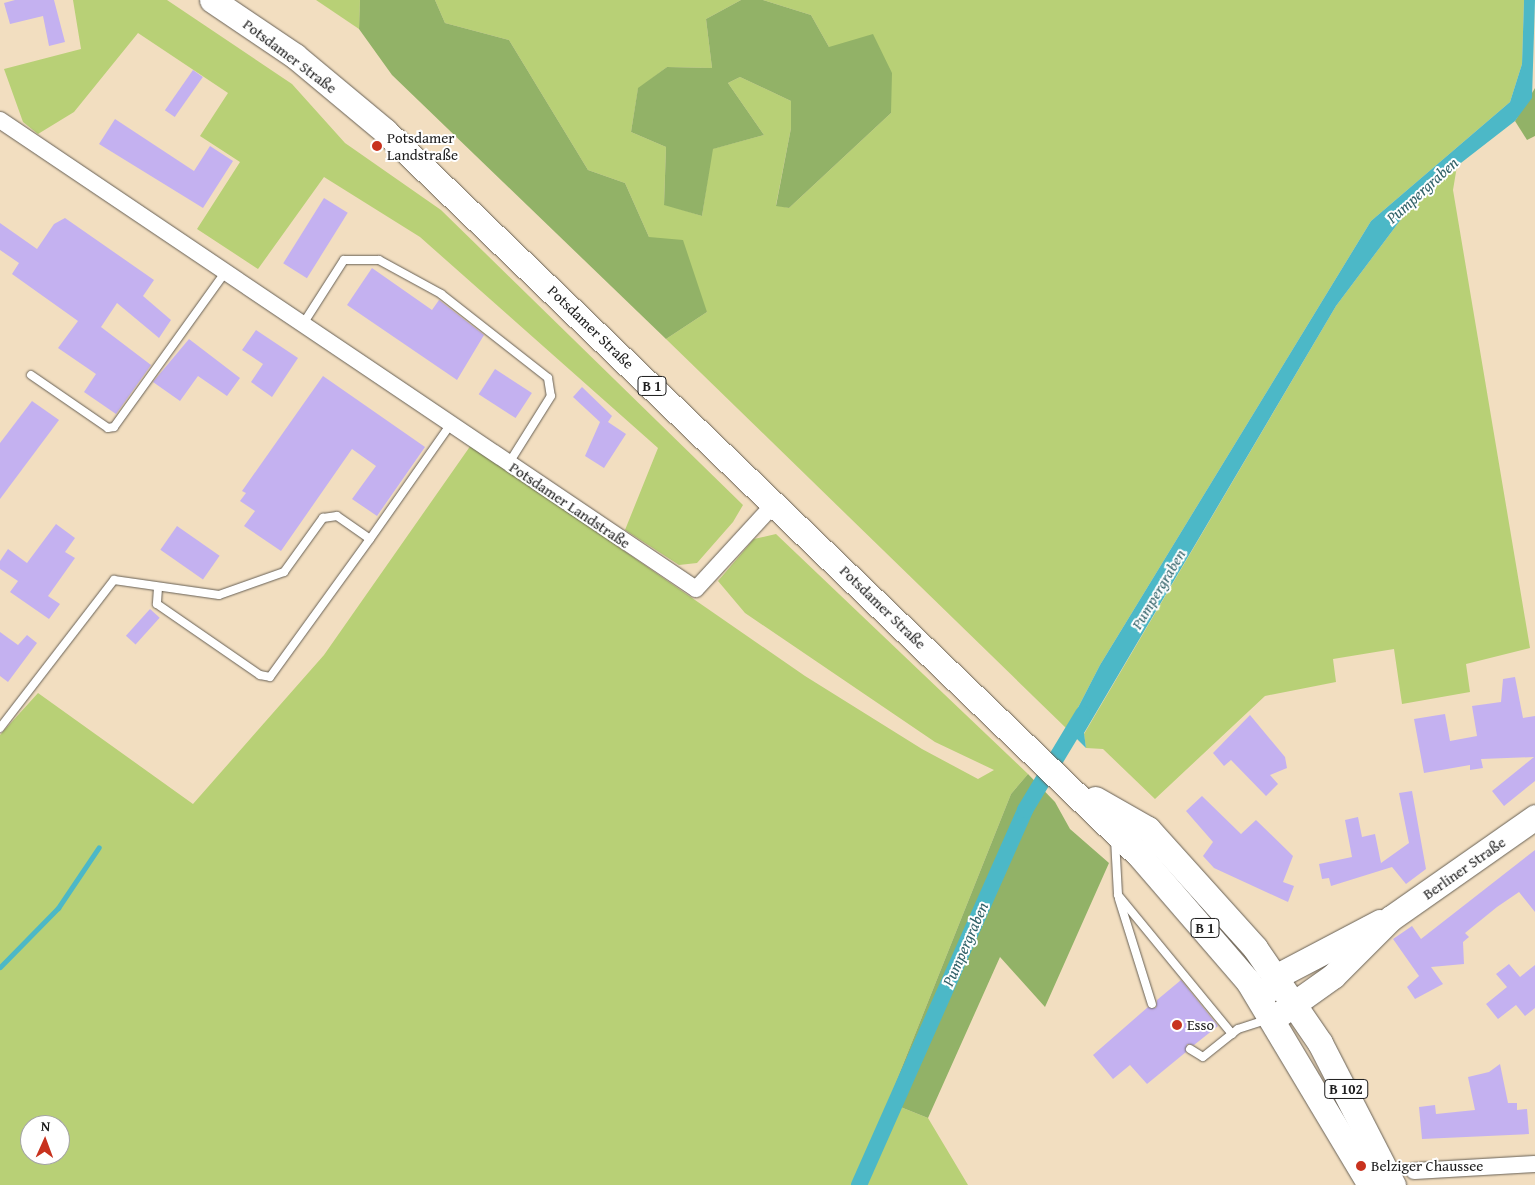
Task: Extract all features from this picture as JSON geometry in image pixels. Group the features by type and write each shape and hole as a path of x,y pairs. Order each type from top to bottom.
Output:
{"main road":[{"name":"Potsdamer Straße","path":"212,0 295,56 385,131 775,503 1114,831 1194,915 1268,1011"},
{"name":"Potsdamer Straße","path":"1060,779 1148,829 1214,899 1276,976"},
{"name":"Berliner Straße","path":"1268,1011 1296,1005 1391,918 1535,817"},
{"name":"Berliner Straße","path":"1276,976 1354,932 1391,918"},
{"name":"B 102","path":"1276,976 1296,1005 1347,1090 1393,1185"},
{"path":"1268,1011 1276,976"},
{"name":"B 102","path":"1268,1011 1370,1185"}],"street":[{"name":"Potsdamer Landstraße","path":"0,120 696,589 775,503"},
{"path":"1414,1171 1535,1164"}],"lane":[{"path":"303,324 344,260 380,260 441,294 548,378 551,396 508,464"},
{"path":"31,375 108,428 114,427 226,272"},
{"path":"158,588 157,604 260,675 270,676 450,425"},
{"path":"0,728 114,580 158,588 219,595 284,572 323,518 337,516 370,539"},
{"path":"1114,831 1118,895 1152,1004"},
{"path":"1118,895 1232,1034"},
{"path":"1190,1049 1203,1057 1232,1034 1268,1011"}],"green space":[{"path":"73,0 167,0 292,84 345,143 441,210 743,505 733,522 697,563 679,565 625,530 658,448 420,237 324,177 258,269 197,229 240,162 200,136 228,93 138,33 74,112 38,134 23,122 4,69 81,49"},
{"path":"316,0 360,0 359,29"},
{"path":"360,0 435,0 445,23 509,40 588,170 625,183 649,237 683,240 707,312 666,339 392,75 359,29"},
{"path":"435,0 741,0 706,19 712,68 667,67 638,89 631,132 666,147 664,204 702,216 712,149 764,135 728,83 740,77 791,101 791,128 776,205 789,208 891,113 829,47 811,15 763,0 1524,0 1522,64 1510,102 1371,221 1100,665 1067,729 666,339 707,312 649,237 625,183 588,170 509,40 445,23"},
{"path":"741,0 763,0 811,15 829,47 873,34 892,73 891,113 789,208 776,206 791,128 791,101 740,77 728,83 764,135 713,149 702,216 664,205 666,147 631,132 638,88 667,67 712,68 706,19"},
{"path":"1535,88 1535,136 1527,140 1515,121"},
{"path":"1457,166 1453,190 1530,648 1466,664 1470,692 1402,704 1394,649 1333,659 1336,682 1265,696 1155,799 1103,749 1086,748 1084,734 1336,306 1402,218"},
{"path":"471,445 805,676 922,749 978,779 994,770 935,742 745,613 718,581 754,539 776,534 1028,774 1011,794 888,1102 928,1118 968,1185 0,1185 0,735 38,693 193,804 324,655"},
{"path":"1028,774 1055,802 1070,829 1109,863 1045,1007 1000,957 928,1118 888,1102 1011,794"}],"water":[{"path":"1524,0 1535,0 1532,98 1515,121 1457,166 1402,218 1336,306 1084,733 1086,748 1067,729 1100,665 1371,221 1510,102 1522,64"}],"building":[{"path":"15,0 54,0 65,42 49,46 43,16 10,24 4,3"},
{"path":"193,70 203,77 175,117 165,110"},
{"path":"115,119 194,171 210,146 233,161 203,208 99,144"},
{"path":"324,198 348,213 307,278 283,263"},
{"path":"65,218 154,280 143,296 171,320 159,338 117,303 101,327 151,365 116,414 84,392 96,374 58,348 78,321 12,274 19,263 0,250 0,223 37,249 54,224"},
{"path":"372,268 432,310 439,300 484,335 457,380 347,305"},
{"path":"256,330 298,358 272,397 251,382 263,364 242,350"},
{"path":"189,339 240,378 227,396 198,376 180,401 153,382"},
{"path":"495,369 532,393 516,418 479,394"},
{"path":"323,376 425,447 377,516 352,499 376,466 352,449 281,551 244,526 255,511 240,501 246,493 242,491"},
{"path":"582,387 612,416 608,422 626,434 604,468 585,456 600,422 573,397"},
{"path":"32,401 59,420 0,499 0,443"},
{"path":"56,524 75,538 65,552 75,558 48,596 60,604 49,619 10,592 18,581 0,569 0,561 8,549 27,563"},
{"path":"177,526 220,556 203,580 160,550"},
{"path":"150,609 160,618 136,644 126,636"},
{"path":"0,632 18,645 27,635 37,643 8,682 0,676"},
{"path":"1515,677 1523,718 1535,716 1535,781 1504,806 1492,791 1534,757 1481,759 1483,768 1470,770 1470,765 1424,773 1414,719 1445,714 1450,741 1477,736 1472,706 1501,702 1503,679"},
{"path":"1250,715 1285,757 1287,768 1270,775 1278,784 1266,796 1231,760 1224,766 1213,753"},
{"path":"1412,791 1426,869 1406,884 1392,867 1331,886 1329,878 1322,879 1319,864 1352,857 1345,820 1358,817 1362,837 1375,834 1381,863 1409,843 1399,793"},
{"path":"1202,796 1241,834 1256,820 1293,856 1283,882 1294,886 1288,902 1214,868 1203,856 1213,842 1186,811"},
{"path":"1535,850 1535,912 1519,892 1497,907 1465,933 1469,937 1463,942 1464,964 1431,967 1443,984 1415,999 1407,987 1419,976 1393,939 1412,926 1421,939"},
{"path":"1509,964 1520,977 1535,965 1535,1008 1525,1016 1516,1005 1498,1019 1486,1004 1507,987 1496,974"},
{"path":"1181,980 1218,1026 1194,1045 1187,1044 1186,1052 1147,1084 1130,1065 1113,1079 1093,1055 1148,1007 1156,1008 1157,1000"},
{"path":"1500,1064 1508,1103 1517,1103 1517,1110 1527,1109 1529,1134 1422,1139 1419,1107 1435,1105 1436,1114 1475,1110 1468,1077 1489,1072"}],"waterway":[{"name":"Pumpergraben","path":"859,1185 1025,810 1083,714"},
{"path":"0,967 58,908 99,847"}],"place":[{"name":"Potsdamer Landstraße","path":"377,146"},
{"name":"Esso","path":"1177,1025"},
{"name":"Belziger Chaussee","path":"1361,1166"}]}
